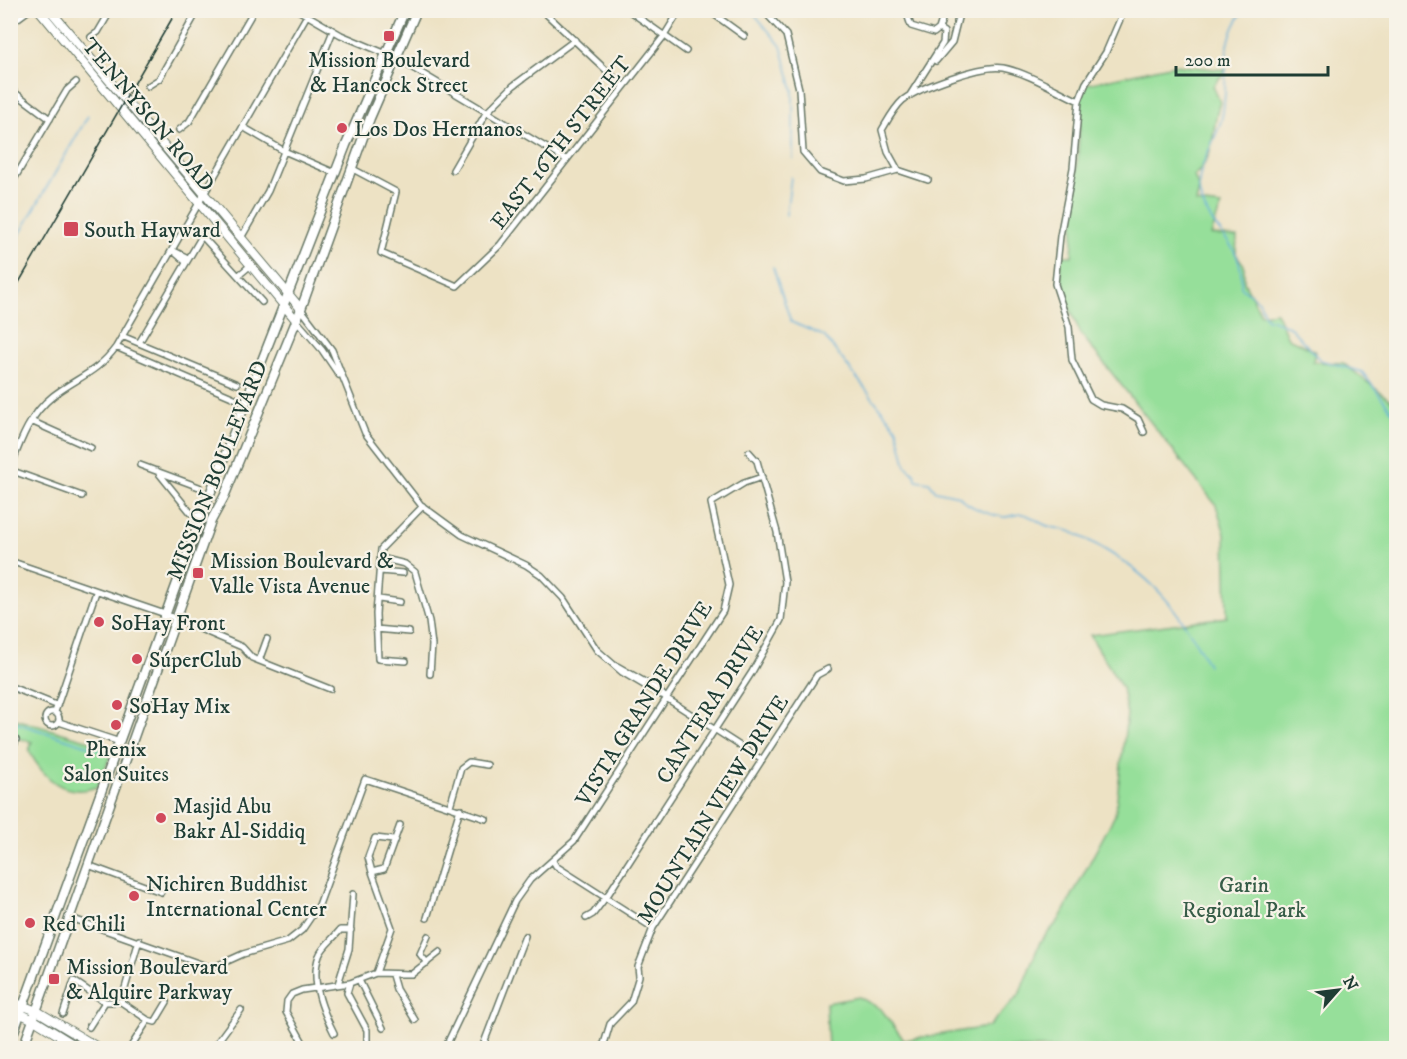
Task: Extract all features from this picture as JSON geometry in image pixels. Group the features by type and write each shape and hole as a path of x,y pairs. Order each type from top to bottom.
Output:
{"main road":[{"name":"TENNYSON ROAD","path":"39,10 296,320"},
{"name":"TENNYSON ROAD","path":"50,10 301,309"},
{"name":"MISSION BOULEVARD","path":"10,1042 201,517 335,172 405,10"},
{"name":"MISSION BOULEVARD","path":"23,1048 211,520 224,497 301,309 351,168 417,10"},
{"path":"10,1001 99,1048"},
{"path":"10,1009 23,1009"},
{"path":"35,1015 63,1039 79,1048"}],"street":[{"path":"10,24 29,10"},
{"path":"91,37 98,32 111,10"},
{"path":"148,87 159,79 198,10"},
{"path":"178,130 189,122 254,10"},
{"path":"297,10 308,13 333,31 396,58 567,160"},
{"path":"542,10 623,86"},
{"path":"628,10 686,51"},
{"name":"EAST 16TH STREET","path":"351,168 396,192 381,252 457,286 500,245 664,36 680,10"},
{"path":"708,10 744,36"},
{"path":"763,10 786,35 799,89 803,152 820,172 844,181 866,179 898,170 928,180"},
{"path":"910,10 908,17 911,26 934,33 939,29 945,10"},
{"path":"930,66 947,51 952,42 960,10"},
{"path":"1124,10 1106,52 1086,82 1079,101 1073,168 1054,284 1069,327 1072,360 1091,399 1101,405 1122,409 1138,419 1144,432"},
{"path":"82,496 10,470 31,421 51,398 91,373 116,347 308,13"},
{"path":"898,170 888,152 882,130 890,115 907,98 930,66 943,43 944,32 939,29"},
{"path":"241,238 265,198 333,31"},
{"path":"453,170 486,113 513,86 575,39"},
{"path":"907,98 974,71 996,67 1016,72 1079,101"},
{"path":"10,186 67,90 76,82"},
{"path":"10,89 50,119"},
{"path":"243,127 284,151 335,172"},
{"path":"10,167 18,173"},
{"path":"138,343 202,236 262,302"},
{"path":"172,250 187,260"},
{"path":"241,278 253,267"},
{"name":"TENNYSON ROAD","path":"301,309 328,343 365,433 423,506 462,535 526,565 541,575 563,598 588,639 616,665 657,689 664,696 762,760"},
{"name":"TENNYSON ROAD","path":"296,320 322,350 343,381"},
{"path":"122,336 237,384"},
{"path":"116,347 246,403"},
{"path":"31,421 91,448"},
{"name":"CANTERA DRIVE","path":"585,918 593,914 605,898 770,643 784,606 785,582 780,545 758,461 749,452"},
{"path":"140,465 199,487"},
{"path":"157,471 191,513 201,517"},
{"name":"VISTA GRANDE DRIVE","path":"445,1048 515,900 530,880 574,841 664,696 722,612 729,593 726,566 711,503 744,483 762,477"},
{"path":"406,661 378,659 376,629 381,558 384,545 423,506"},
{"path":"381,558 410,566 415,572 429,621 432,645 430,674"},
{"path":"10,561 176,618 242,647 252,658 330,689"},
{"path":"380,572 403,573"},
{"path":"59,722 55,712 56,705 96,592"},
{"path":"379,599 400,602"},
{"path":"376,629 409,632"},
{"path":"261,662 260,657 267,639"},
{"name":"MOUNTAIN VIEW DRIVE","path":"599,1048 604,1044 610,1024 631,1002 639,976 638,967 653,928 817,675 828,669"},
{"path":"10,690 14,688 56,705"},
{"path":"55,712 47,714 46,722 53,726 59,722"},
{"path":"59,722 120,742"},
{"path":"11,754 16,741"},
{"path":"450,806 461,768 469,762 487,765"},
{"path":"68,917 139,940 212,968 243,954 288,941 302,930 319,905 365,778 486,819"},
{"path":"427,918 460,809"},
{"path":"372,872 384,869 400,825"},
{"path":"376,973 392,928 368,856 375,837 393,840"},
{"path":"553,861 556,866 653,928"},
{"path":"88,865 160,892"},
{"path":"338,984 350,949 353,894"},
{"path":"334,1033 323,1012 317,987 319,956 340,930 351,930"},
{"path":"427,963 420,954 428,936"},
{"path":"482,1048 525,936"},
{"path":"121,1002 139,940"},
{"path":"306,1048 288,1020 287,1001 292,994 317,987 350,983 376,973 412,974 440,952"},
{"path":"392,975 396,989 415,1020"},
{"path":"359,980 383,1028"},
{"path":"63,1014 74,981 105,1002 121,1002 148,1020 155,1022 167,1002"},
{"path":"350,983 347,993 367,1029 367,1048"},
{"path":"89,1027 105,1002"},
{"path":"213,1048 242,1010"},
{"path":"130,1048 148,1020"},
{"path":"60,1048 63,1039"}],"green space":[{"name":"Garin Regional Park","path":"1174,65 1226,70 1213,86 1220,102 1207,159 1194,176 1199,189 1196,203 1221,206 1211,235 1237,237 1236,254 1244,265 1244,282 1261,314 1276,312 1288,338 1315,351 1313,362 1343,363 1394,403 1396,411 1396,1048 828,1048 826,1003 859,997 881,1009 904,1040 988,1027 1019,995 1040,942 1059,920 1115,815 1127,714 1122,688 1090,635 1227,617 1225,534 1216,505 1081,334 1066,296 1060,267 1059,256 1072,256 1082,85"},
{"path":"11,718 114,748 97,787 75,790 56,784 48,778 29,751 32,742 11,736"}],"waterway":[{"path":"751,10 781,46 793,90 793,159"},
{"path":"1244,10 1230,38 1224,106 1218,130 1199,179 1201,199 1213,223 1234,250 1241,272 1241,287 1259,301 1266,318 1289,326 1320,360 1362,372 1396,416"},
{"path":"10,251 88,116"},
{"path":"786,215 791,177"},
{"path":"773,267 791,322 824,336 897,429 906,466 915,474 916,480 929,482 936,491 959,496 967,504 986,512 1004,517 1025,515 1047,526 1070,531 1119,558 1154,586 1169,602 1196,641 1208,665"},
{"path":"10,721 101,750"}],"railway":[{"path":"10,298 177,10"}],"place":[{"name":"Mission Boulevard & Hancock Street","path":"389,36"},
{"name":"Los Dos Hermanos","path":"342,128"},
{"name":"South Hayward","path":"71,229"},
{"name":"Mission Boulevard & Valle Vista Avenue","path":"198,573"},
{"name":"SoHay Front","path":"99,622"},
{"name":"SúperClub","path":"137,659"},
{"name":"SoHay Mix","path":"117,705"},
{"name":"Phenix Salon Suites","path":"116,725"},
{"name":"Masjid Abu Bakr Al-Siddiq","path":"161,818"},
{"name":"Nichiren Buddhist International Center","path":"134,896"},
{"name":"Red Chili","path":"30,923"},
{"name":"Mission Boulevard & Alquire Parkway","path":"54,979"}]}
